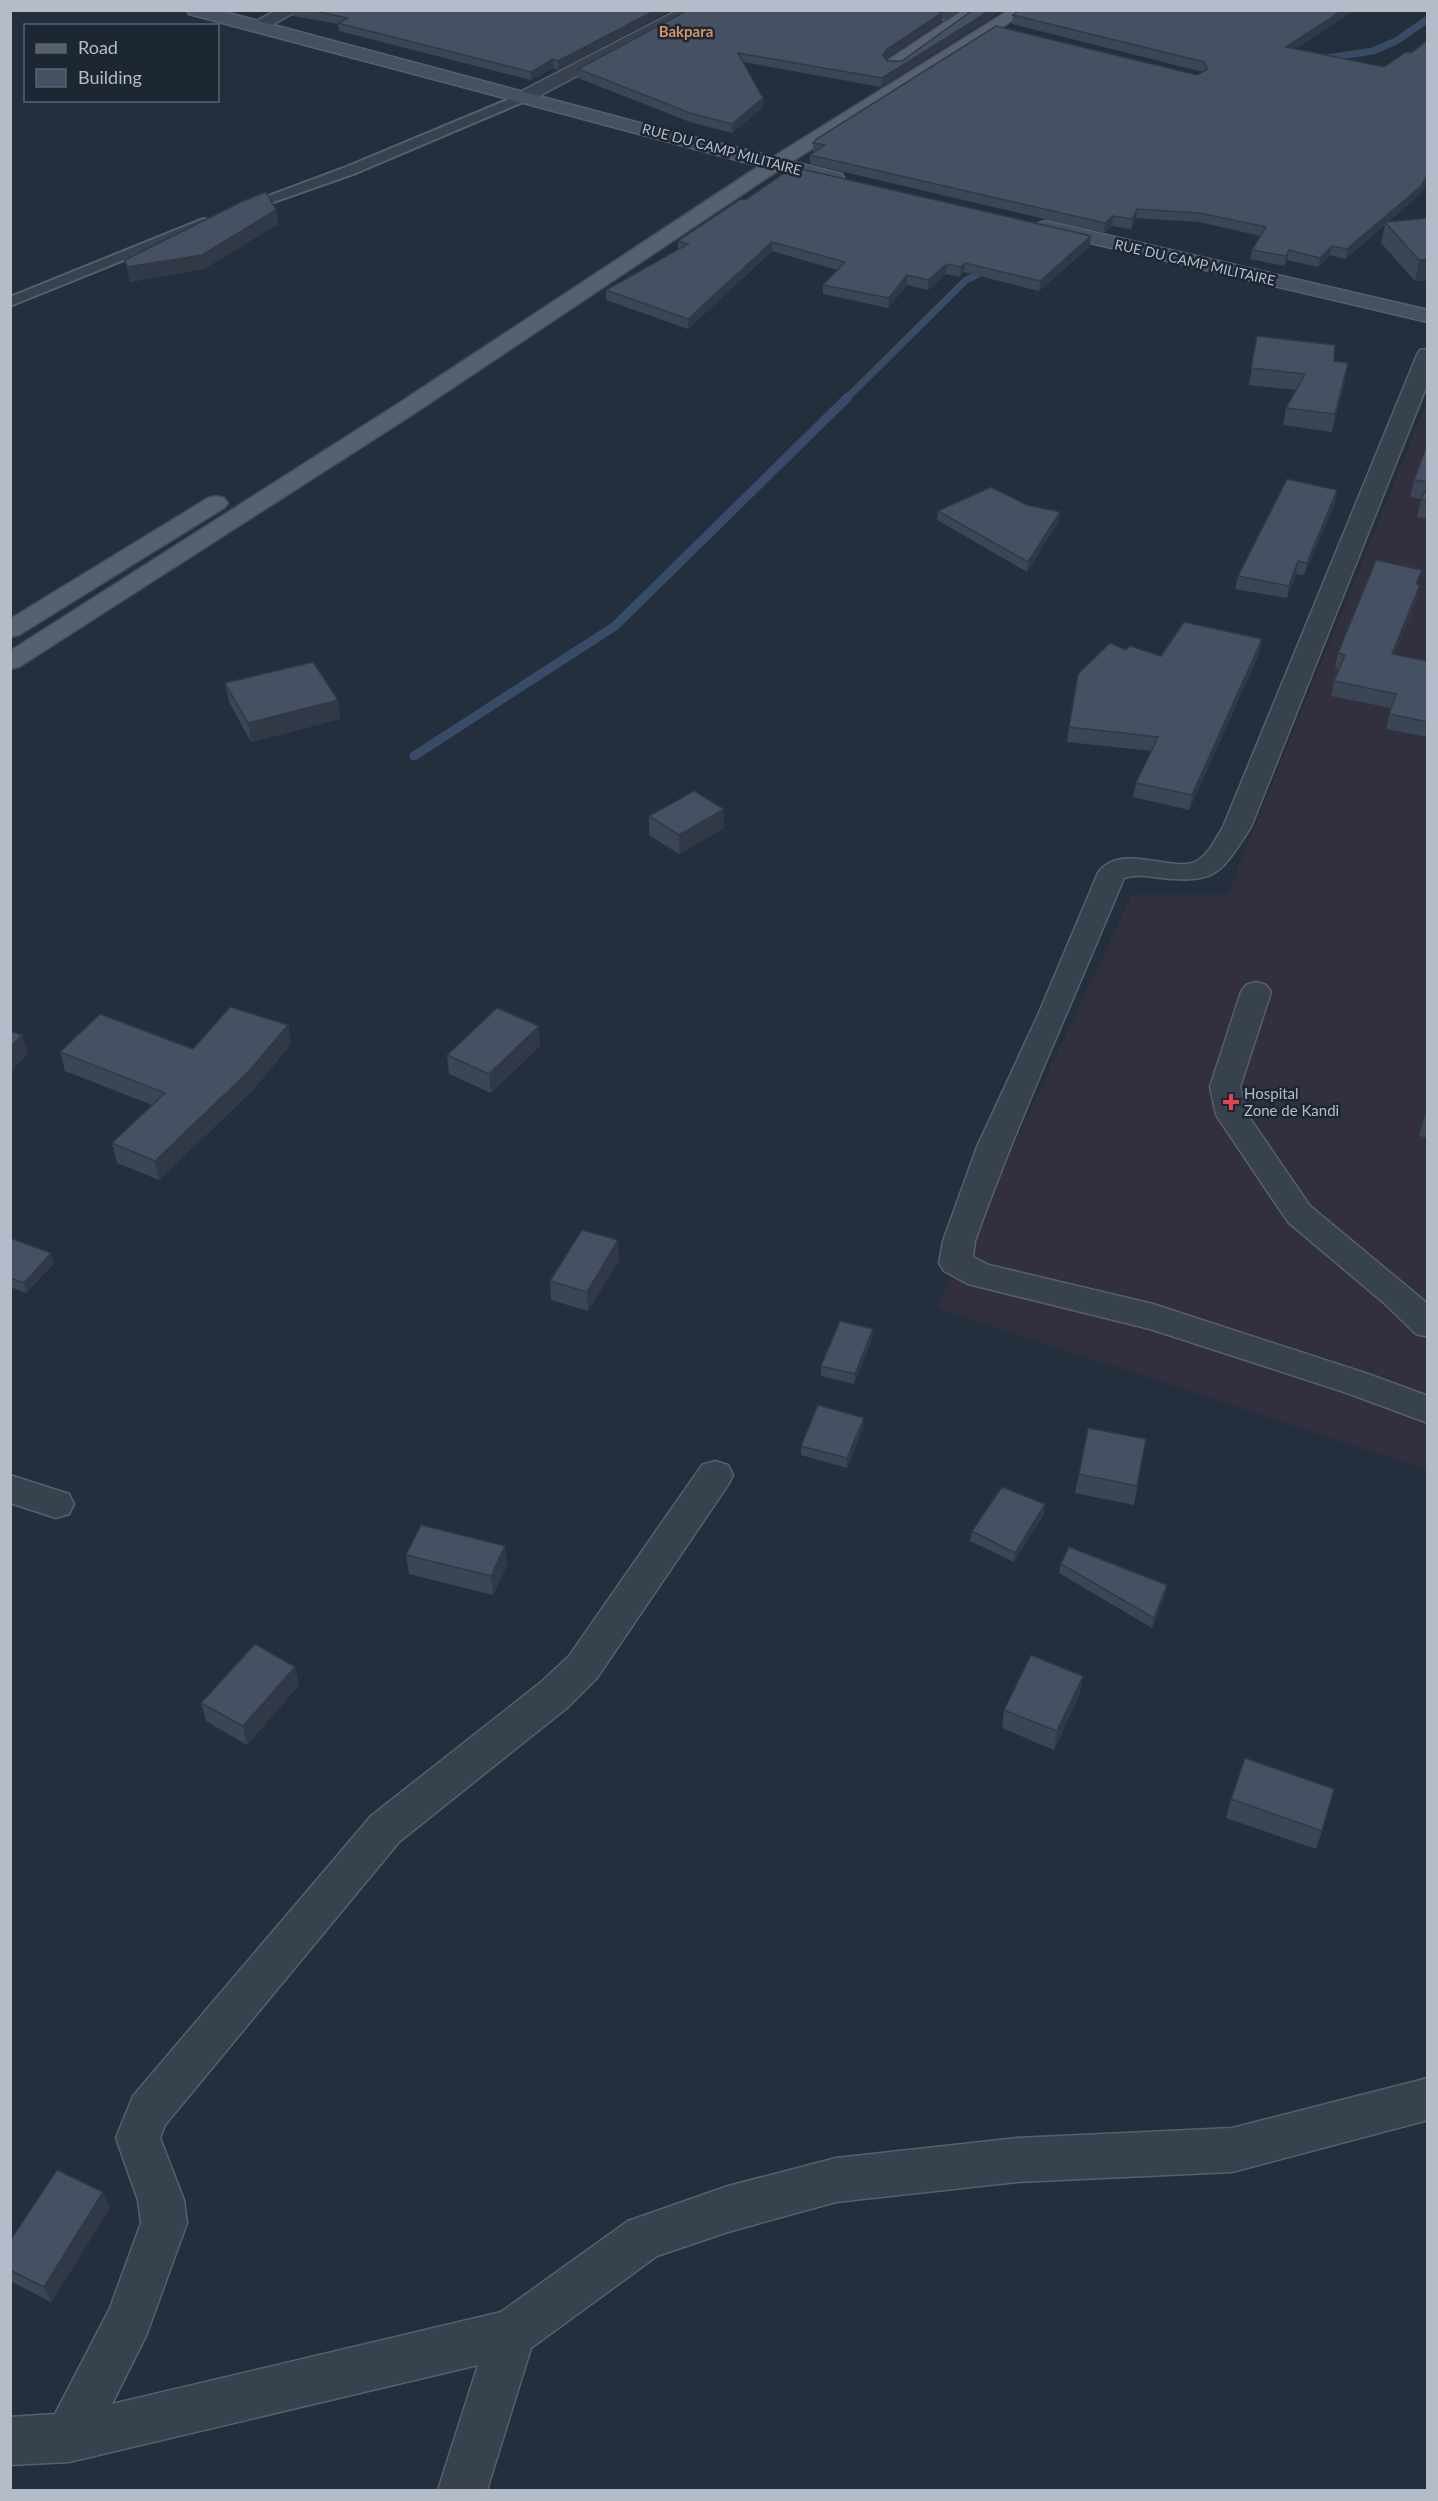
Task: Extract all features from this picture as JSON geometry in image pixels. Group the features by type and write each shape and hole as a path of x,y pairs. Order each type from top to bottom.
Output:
{"main road":[{"path":"10,663 404,410 775,164 1021,10"},
{"path":"876,76 968,15"},
{"path":"532,301 857,89"},
{"path":"10,630 233,493"}],"street":[{"name":"RUE DU CAMP MILITAIRE","path":"195,10 526,96 752,159 857,183"},
{"path":"257,26 291,10"},
{"path":"526,96 692,10"},
{"path":"926,10 968,15"},
{"path":"996,27 1018,33"},
{"name":"RUE DU CAMP MILITAIRE","path":"1032,224 1428,316"},
{"path":"1428,355 1237,827 1214,862 1202,870 1187,872 1133,866 1112,873 1053,1015 993,1147 959,1241 956,1263 980,1275 1153,1317 1356,1383 1428,1410"},
{"path":"1256,992 1225,1087 1232,1115 1299,1214 1396,1294 1428,1325"},
{"path":"69,2438 129,2319 164,2223 161,2200 138,2138 149,2111 385,1829 554,1695 583,1667 715,1475"},
{"path":"10,1489 56,1504"},
{"path":"10,2441 69,2438 512,2334 644,2238 728,2209 836,2180 1017,2160 1232,2151 1428,2099"},
{"path":"463,2490 512,2334"}],"lane":[{"path":"10,302 219,217 351,170 526,96"}],"shaded area":[{"name":"Hospital Zone de Kandi","path":"1427,402 1427,1470 937,1308 1132,895 1227,895"}],"building":[{"path":"310,10 656,10 558,61 553,59 531,72 338,23 348,18"},
{"path":"688,10 932,10 942,13 887,49 883,55 887,61 902,61 973,10 991,10 882,78 738,53 763,98 732,124 690,113 578,69"},
{"path":"1020,10 1343,10 1286,47 1384,67 1406,52 1411,53 1428,40 1428,174 1421,186 1347,249 1332,246 1320,258 1289,250 1286,256 1252,250 1266,227 1200,213 1137,209 1132,219 1113,216 1105,223 810,155 825,145 813,143 818,138 996,26 1197,75 1208,69 1204,62 1013,15"},
{"path":"793,167 1091,236 1040,281 965,263 961,267 947,264 928,280 907,275 889,298 823,285 845,262 772,242 688,319 606,290 688,244 678,241"},
{"path":"266,192 276,210 202,255 127,267 125,260 243,201"},
{"path":"1428,218 1428,259 1419,260 1385,222"},
{"path":"1257,336 1335,345 1334,361 1348,363 1335,414 1286,408 1305,374 1251,368"},
{"path":"1428,442 1428,482 1414,480"},
{"path":"1287,479 1337,490 1307,563 1298,561 1289,586 1238,576"},
{"path":"1428,485 1428,501 1421,500"},
{"path":"991,487 1027,505 1060,512 1028,562 938,511"},
{"path":"1376,560 1422,570 1416,584 1420,585 1392,654 1428,661 1428,722 1389,714 1396,694 1334,681 1345,655 1338,653"},
{"path":"1184,622 1262,639 1192,795 1136,783 1158,737 1069,727 1078,674 1110,643 1126,650 1130,646 1161,656"},
{"path":"313,662 338,700 248,723 225,683"},
{"path":"694,791 724,809 679,835 649,816"},
{"path":"230,1007 288,1025 249,1071 155,1161 112,1143 165,1093 60,1052 100,1014 193,1049"},
{"path":"497,1008 539,1026 489,1074 447,1055"},
{"path":"10,1031 22,1035 10,1047"},
{"path":"582,1230 618,1240 587,1292 550,1281"},
{"path":"10,1238 51,1253 24,1283 10,1278"},
{"path":"840,1321 873,1329 855,1374 821,1366"},
{"path":"818,1405 864,1418 847,1458 801,1446"},
{"path":"1088,1428 1146,1439 1137,1486 1079,1474"},
{"path":"1002,1487 1045,1504 1015,1553 972,1531"},
{"path":"421,1525 505,1546 491,1576 406,1555"},
{"path":"1069,1547 1167,1585 1154,1618 1061,1564"},
{"path":"255,1644 295,1667 243,1726 201,1703"},
{"path":"1031,1655 1083,1676 1057,1731 1004,1710"},
{"path":"1245,1758 1334,1789 1322,1831 1231,1799"},
{"path":"57,2170 103,2192 44,2287 10,2270 10,2241"}],"waterway":[{"path":"1321,59 1373,51 1396,41 1428,19"},
{"path":"847,398 966,280 989,269"},
{"path":"414,756 615,626 848,397"}],"place":[{"name":"Hospital Zone de Kandi","path":"1231,1102"}],"district":[{"name":"Bakpara","path":"686,31"}]}
